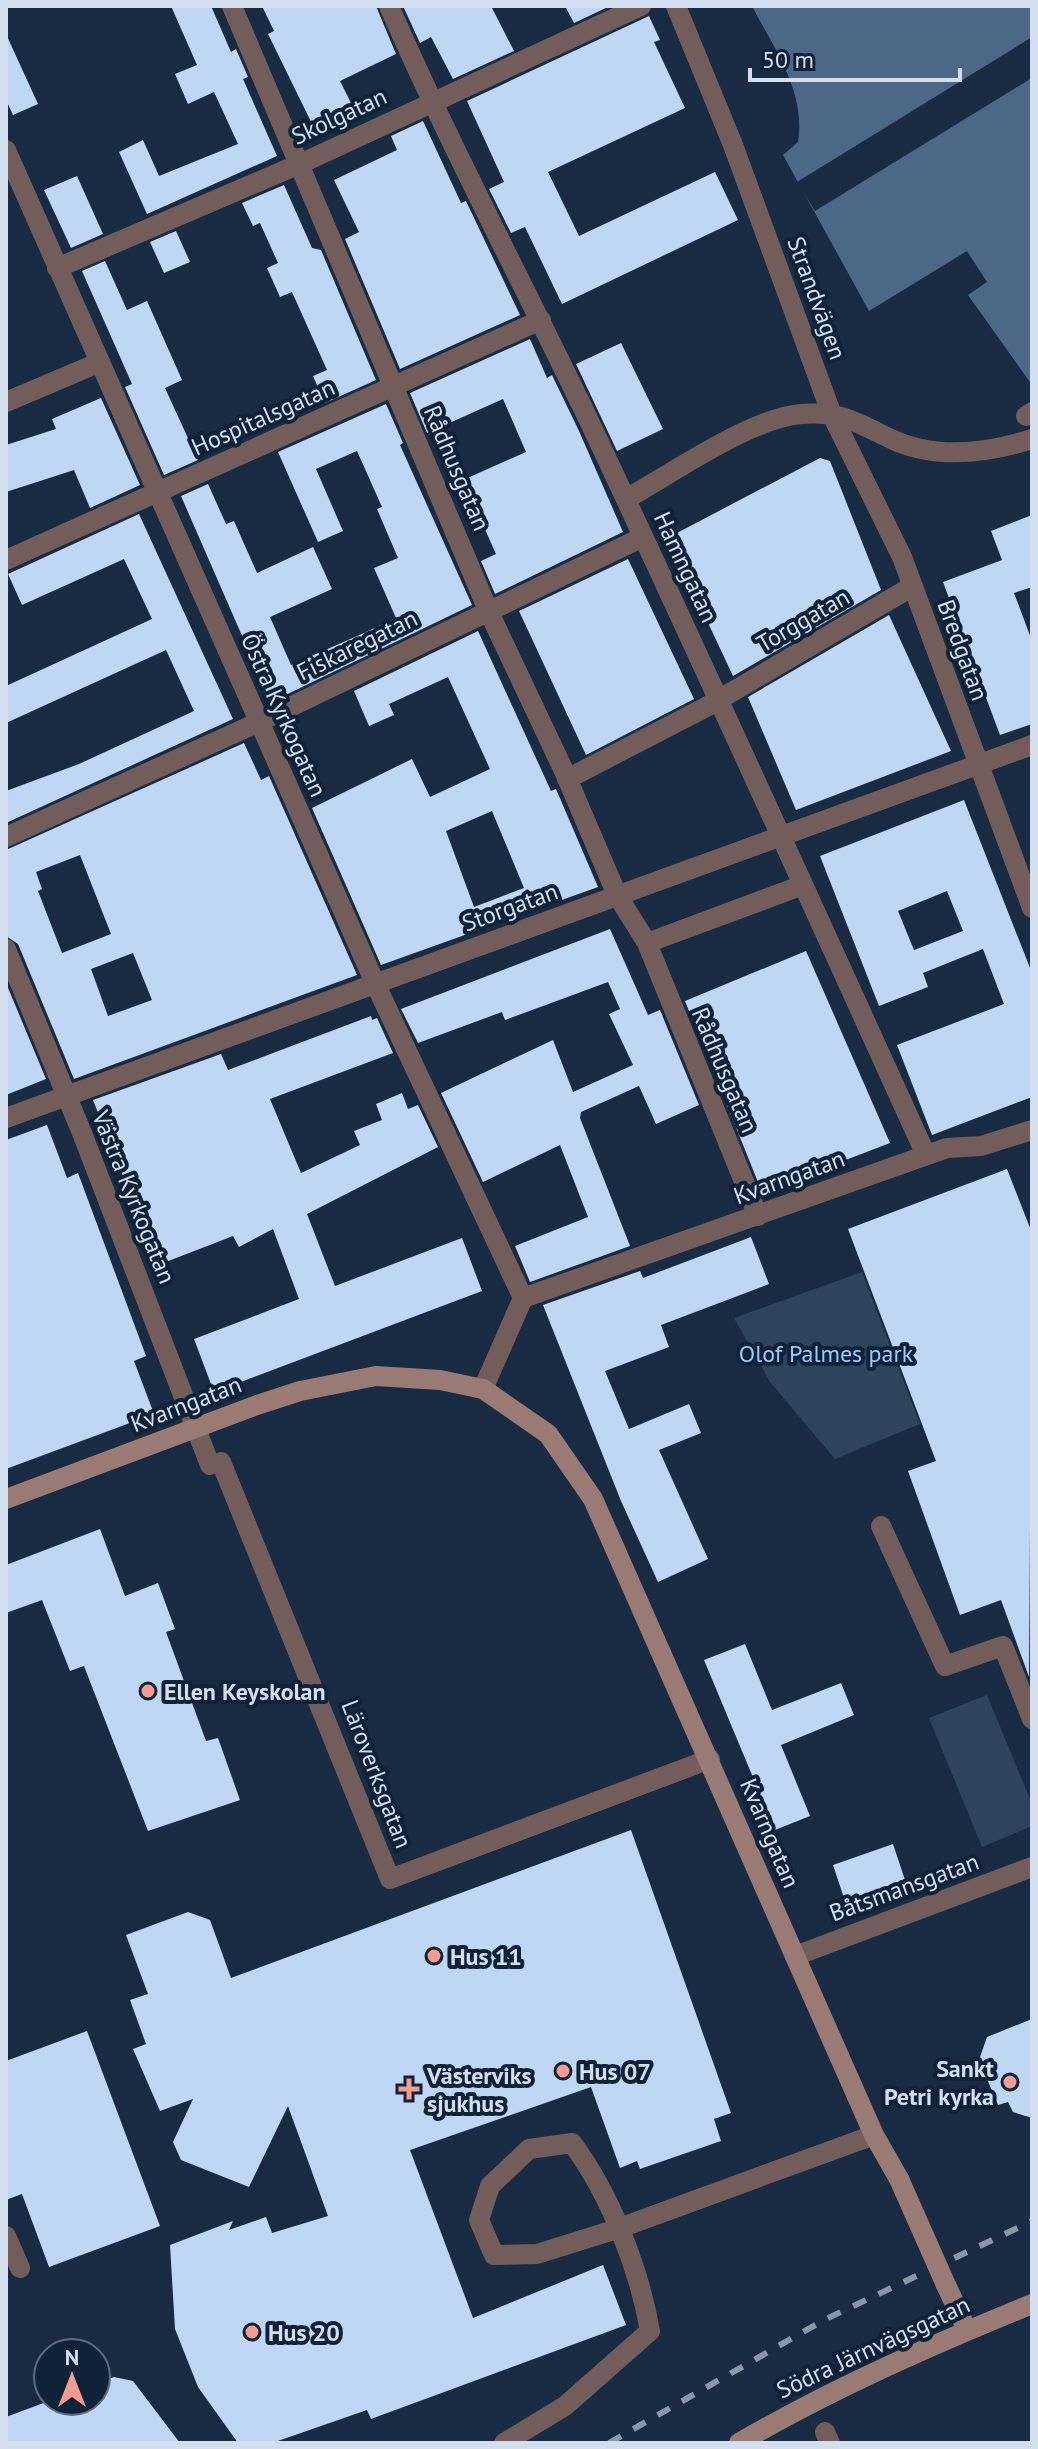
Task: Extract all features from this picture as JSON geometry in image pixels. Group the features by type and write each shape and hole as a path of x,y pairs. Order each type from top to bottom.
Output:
{"street":[{"name":"Rådhusgatan","path":"232,6 302,163 488,610 617,895 647,943 758,1216"},
{"name":"Hamngatan","path":"389,6 431,102 541,320 720,699 926,1155"},
{"name":"Skolgatan","path":"57,268 302,163 641,6"},
{"name":"Strandvägen","path":"676,6 733,145 832,415"},
{"name":"Östra Kyrkogatan","path":"6,150 375,983 523,1298"},
{"name":"Hospitalsgatan","path":"6,560 541,320"},
{"path":"6,402 98,363"},
{"path":"626,499 765,423 800,414 832,415 862,422 889,438 927,451 968,453 1000,449 1032,439"},
{"name":"Bredgatan","path":"832,415 913,586 1032,908"},
{"name":"Fiskaregatan","path":"6,837 259,722 643,537"},
{"name":"Torggatan","path":"567,779 720,699 913,586"},
{"name":"Storgatan","path":"6,1118 1032,745"},
{"path":"647,943 803,885"},
{"name":"Västra Kyrkogatan","path":"6,949 197,1428 216,1463"},
{"name":"Kvarngatan","path":"523,1298 947,1148 981,1146 1032,1130"},
{"path":"483,1389 523,1298"},
{"name":"Kvarngatan","path":"6,1499 300,1391 376,1376 440,1380 483,1389 548,1434 593,1499 874,2135 899,2179 967,2330"},
{"name":"Läroverksgatan","path":"216,1463 302,1655 390,1879 710,1759"},
{"path":"881,1526 945,1666 1003,1646 1032,1719"},
{"name":"Båtsmansgatan","path":"795,1956 1032,1867"},
{"path":"504,2443 565,2406 650,2331 644,2294 617,2229 597,2177 572,2143 529,2149 490,2186 479,2220 494,2255 537,2254 617,2229 874,2135"},
{"path":"6,2236 20,2268"},
{"name":"Södra Järnvägsgatan","path":"739,2443 797,2409 967,2330 1032,2304"}],"green space":[{"name":"Olof Palmes park","path":"862,1272 920,1424 835,1459 770,1382 734,1318"},
{"path":"987,1695 1032,1804 1032,1826 982,1847 929,1718"}],"shaded area":[{"path":"752,6 1032,6 1032,385 968,295 987,282 967,251 869,311 783,155 798,142 797,105 786,71"}],"pier":[{"path":"1032,37 1032,78 815,211 797,182"}],"building":[{"path":"171,6 211,6 231,52 236,49 248,77 243,79 277,156 147,214 119,152 143,140 159,176 238,144 214,92 188,104 175,74 197,65"},
{"path":"262,6 376,6 396,54 340,81 358,117 318,136 268,34 274,31"},
{"path":"403,6 491,6 514,51 453,79 431,37 420,43"},
{"path":"565,6 610,6 574,23"},
{"path":"649,16 660,40 654,42 685,108 548,172 579,236 715,172 738,220 562,304 525,227 511,233 489,189 504,182 467,101"},
{"path":"6,34 38,104 13,115 6,100"},
{"path":"423,121 461,203 466,201 520,315 400,369 345,239 359,232 334,180 397,150 391,136"},
{"path":"77,176 103,234 71,248 44,190"},
{"path":"284,185 312,248 321,250 376,380 325,403 313,376 327,370 292,292 280,297 267,268 278,263 260,223 253,226 242,203"},
{"path":"176,231 190,262 164,273 150,242"},
{"path":"105,261 127,310 147,301 182,380 165,388 198,460 164,475 125,387 132,384 82,271"},
{"path":"530,339 547,378 552,375 579,431 623,532 495,594 481,561 496,554 463,480 526,452 503,399 427,433 410,393"},
{"path":"621,343 663,429 617,451 576,364"},
{"path":"101,398 140,485 90,508 74,470 6,492 6,445 56,429 52,419"},
{"path":"386,404 403,443 400,445 472,605 271,702 181,496 208,484 226,524 234,521 257,573 313,547 332,589 270,617 291,665 364,633 396,618 374,568 398,558 377,509 382,507 357,451 316,469 343,531 318,542 278,452"},
{"path":"820,458 830,461 881,590 733,676 671,544 675,534"},
{"path":"139,514 233,719 6,823 6,791 79,764 194,711 166,650 6,723 6,686 152,619 124,559 22,605 8,574"},
{"path":"1032,515 1032,587 1014,593 1032,641 1032,724 1000,735 943,582 1002,560 991,531"},
{"path":"628,559 694,699 586,755 519,611"},
{"path":"889,615 951,751 796,810 748,697"},
{"path":"478,631 551,791 556,789 598,887 381,965 312,808 412,759 430,797 490,769 448,677 389,704 394,715 369,726 354,691","holes":["492,811 524,888 474,907 446,831"]},
{"path":"244,743 261,780 269,776 357,975 74,1079 18,944 6,936 6,850","holes":["80,855 111,934 62,953 38,891 42,889 36,872","133,953 152,1000 108,1016 91,969"]},
{"path":"964,800 1032,973 1032,1097 932,1135 897,1045 1004,1004 983,949 923,973 928,987 879,1006 820,856","holes":["947,891 963,931 914,950 898,911"]},
{"path":"610,929 648,1015 660,1010 699,1105 656,1124 639,1086 581,1112 580,1118 630,1246 530,1282 515,1246 588,1217 560,1145 483,1182 441,1093 553,1040 573,1092 633,1065 609,1014 620,1009 608,982 505,1020 502,1012 418,1043 401,1009"},
{"path":"806,951 890,1143 762,1192 685,1001"},
{"path":"6,983 46,1079 6,1095"},
{"path":"371,1016 372,1020 377,1018 393,1053 270,1099 301,1173 360,1145 354,1131 382,1120 376,1104 402,1093 408,1109 418,1105 438,1147 307,1214 335,1286 462,1238 482,1291 214,1392 194,1339 299,1299 273,1229 239,1247 233,1236 158,1265 93,1100 221,1054 228,1070"},
{"path":"47,1125 67,1178 78,1173 146,1356 134,1361 154,1414 6,1469 6,1140"},
{"path":"1007,1169 1032,1233 1029,1677 1001,1600 960,1615 908,1471 936,1461 848,1229"},
{"path":"751,1237 769,1284 661,1325 669,1347 605,1371 629,1429 689,1404 701,1433 659,1450 708,1559 658,1582 621,1501 543,1305 640,1271 643,1278"},
{"path":"100,1529 125,1596 158,1583 175,1629 166,1632 206,1741 218,1738 240,1800 148,1831 84,1666 70,1671 42,1600 6,1613 6,1565"},
{"path":"745,1644 772,1710 841,1683 854,1715 781,1745 810,1816 775,1830 704,1660"},
{"path":"631,1830 731,2113 714,2119 721,2141 640,2169 637,2161 620,2168 591,2087 410,2150 473,2318 603,2265 626,2325 371,2419 367,2410 272,2443 238,2443 198,2387 175,2329 170,2245 233,2221 229,2230 266,2217 272,2233 328,2216 288,2106 249,2187 181,2160 173,2142 193,2099 160,2111 133,2049 146,2044 130,2000 148,1994 126,1935 188,1912 210,1920 231,1978"},
{"path":"893,1844 905,1880 845,1901 833,1865"},
{"name":"Sankt Petri kyrka","path":"1032,2019 1032,2118 1013,2112 1008,2102 998,2105 979,2060 987,2037"},
{"path":"87,2031 160,2226 49,2267 22,2194 6,2200 6,2061"},
{"path":"112,2378 133,2381 180,2443 6,2443 6,2417 32,2407 32,2417 112,2417"}],"railway":[{"path":"609,2443 824,2320 1032,2221"}],"place":[{"name":"Ellen Keyskolan","path":"148,1691"},
{"name":"Hus 11","path":"434,1956"},
{"name":"Hus 07","path":"563,2071"},
{"name":"Sankt Petri kyrka","path":"1010,2082"},
{"name":"Västerviks sjukhus","path":"409,2089"},
{"name":"Hus 20","path":"252,2332"}]}
